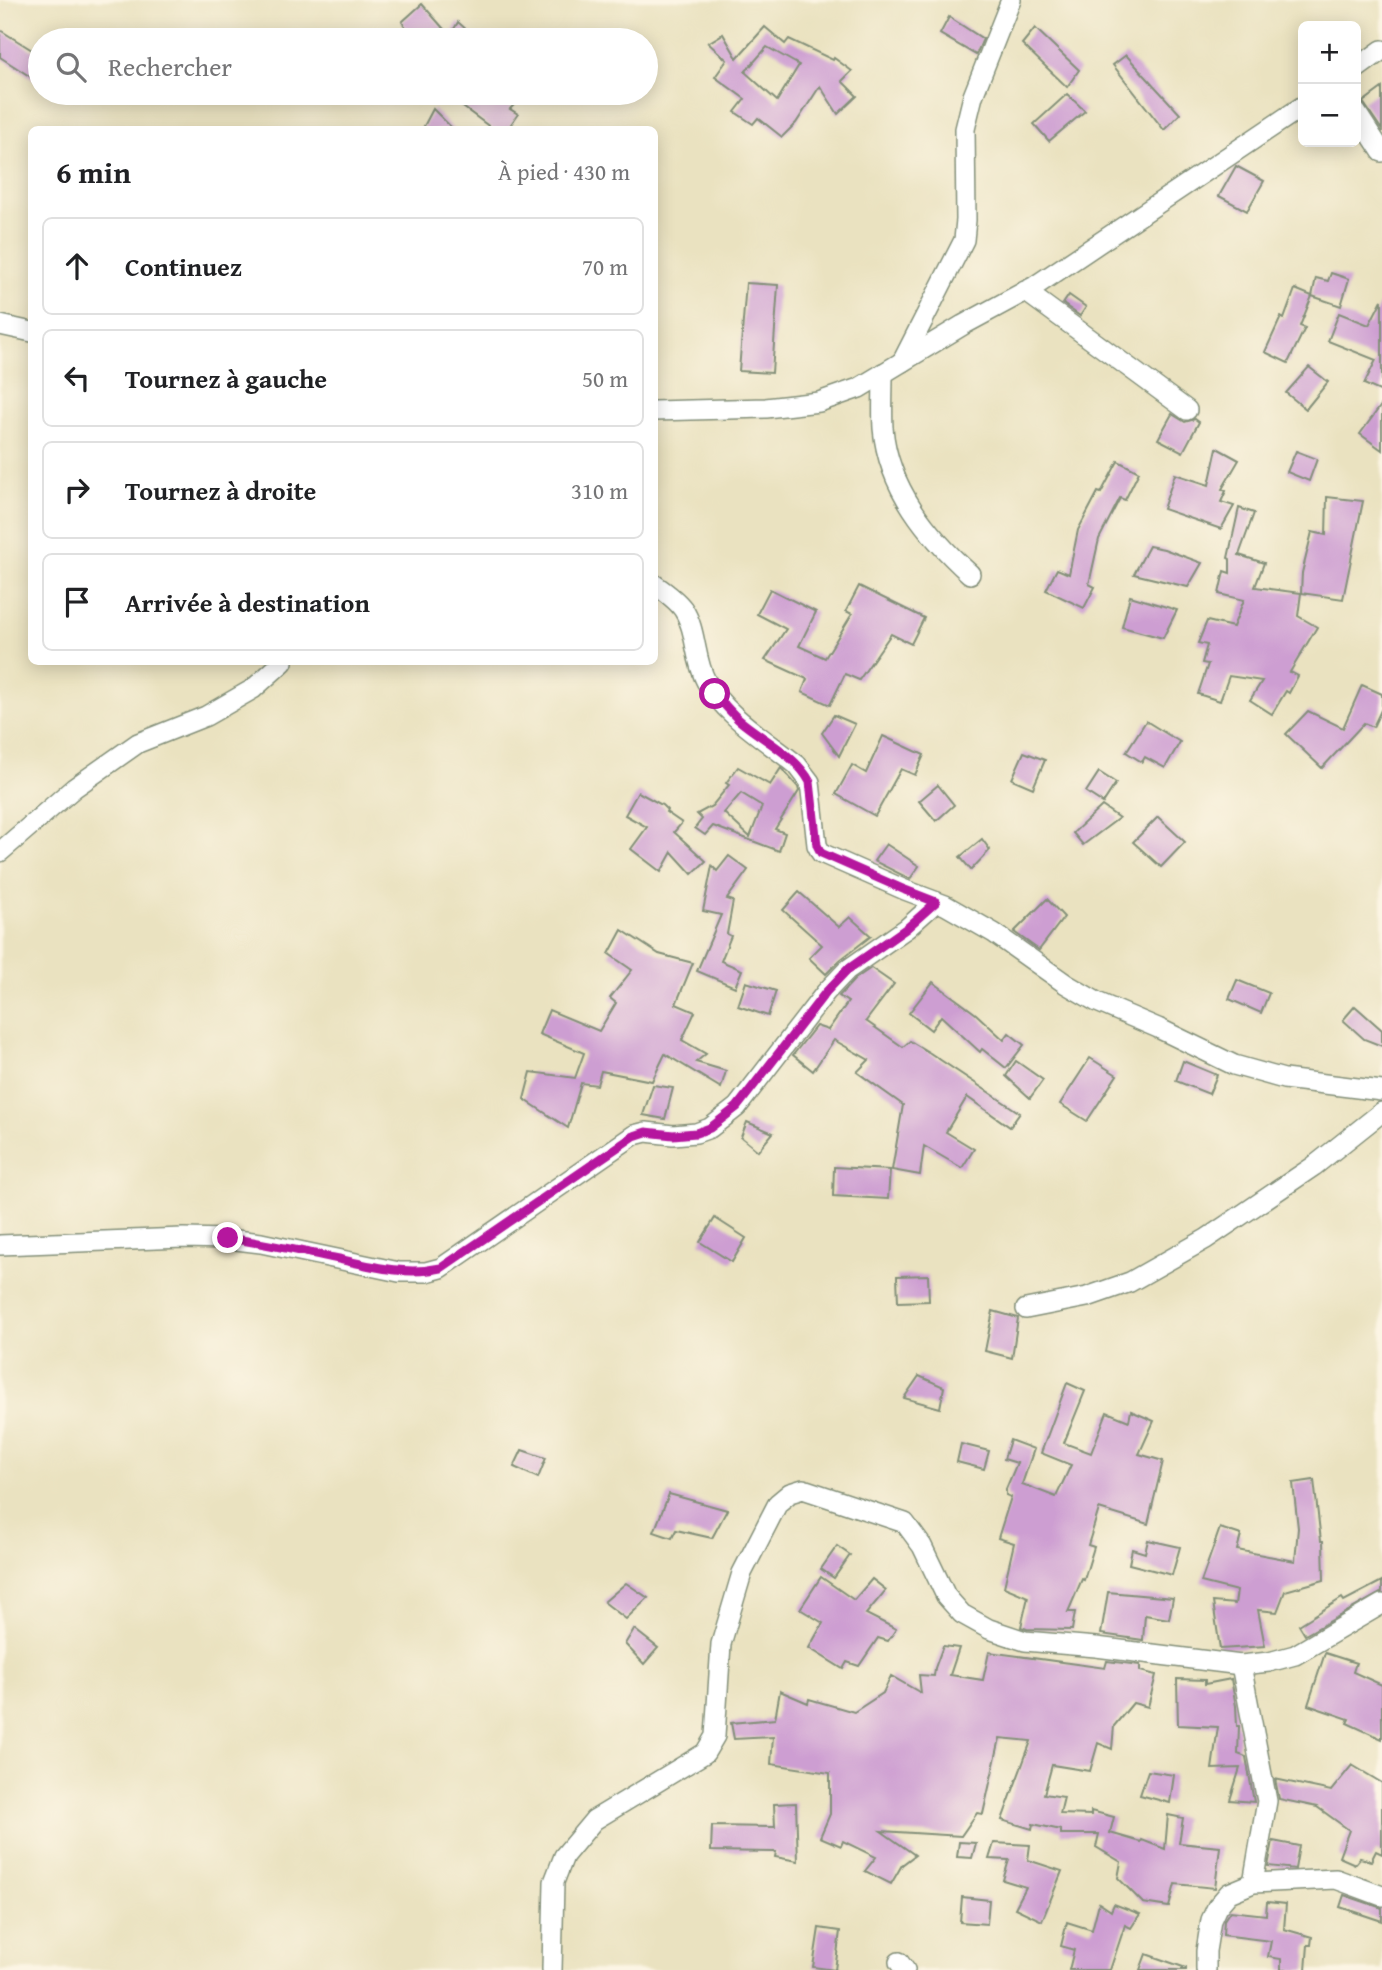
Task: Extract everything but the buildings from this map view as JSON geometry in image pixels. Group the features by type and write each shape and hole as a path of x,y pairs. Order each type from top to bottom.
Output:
{"street":[{"path":"901,363 964,240 965,129 973,96 1011,0"},
{"path":"1361,65 1382,50"},
{"path":"658,411 766,408 819,402 859,388 963,325 1025,292 1298,109"},
{"path":"1361,119 1382,152"},
{"path":"1025,292 1187,410"},
{"path":"0,325 28,330"},
{"path":"883,373 883,430 903,493 926,531 970,575"},
{"path":"658,587 681,607 687,617 702,672 715,694 737,718 806,774 810,782 817,845 821,853 936,902 994,933 1066,984 1097,1002 1234,1065 1284,1079 1382,1091"},
{"path":"0,852 74,788 138,743 206,716 253,689 280,665"},
{"path":"0,1245 228,1238 261,1242 399,1272 426,1272 441,1268 634,1136 646,1132 673,1135 696,1133 710,1128 737,1107 826,992 847,970 907,928 936,902"},
{"path":"1026,1309 1087,1297 1130,1282 1206,1239 1249,1210 1314,1166 1382,1112"},
{"path":"552,1970 554,1882 564,1856 594,1820 705,1753 715,1736 721,1644 742,1573 778,1503 790,1493 803,1489 905,1523 922,1546 946,1596 962,1614 989,1629 1025,1641 1241,1665 1269,1662 1295,1655 1382,1604"},
{"path":"1241,1665 1267,1801 1252,1884"},
{"path":"1206,1970 1211,1920 1228,1893 1252,1884 1336,1879 1382,1896"}],"route":[{"path":"228,1238 261,1242 399,1272 426,1272 441,1268 622,1142 646,1132 673,1135 696,1133 710,1128 737,1107 826,992 847,970 907,928 936,902 821,853 817,845 810,782 806,774 737,718 715,694"}]}
